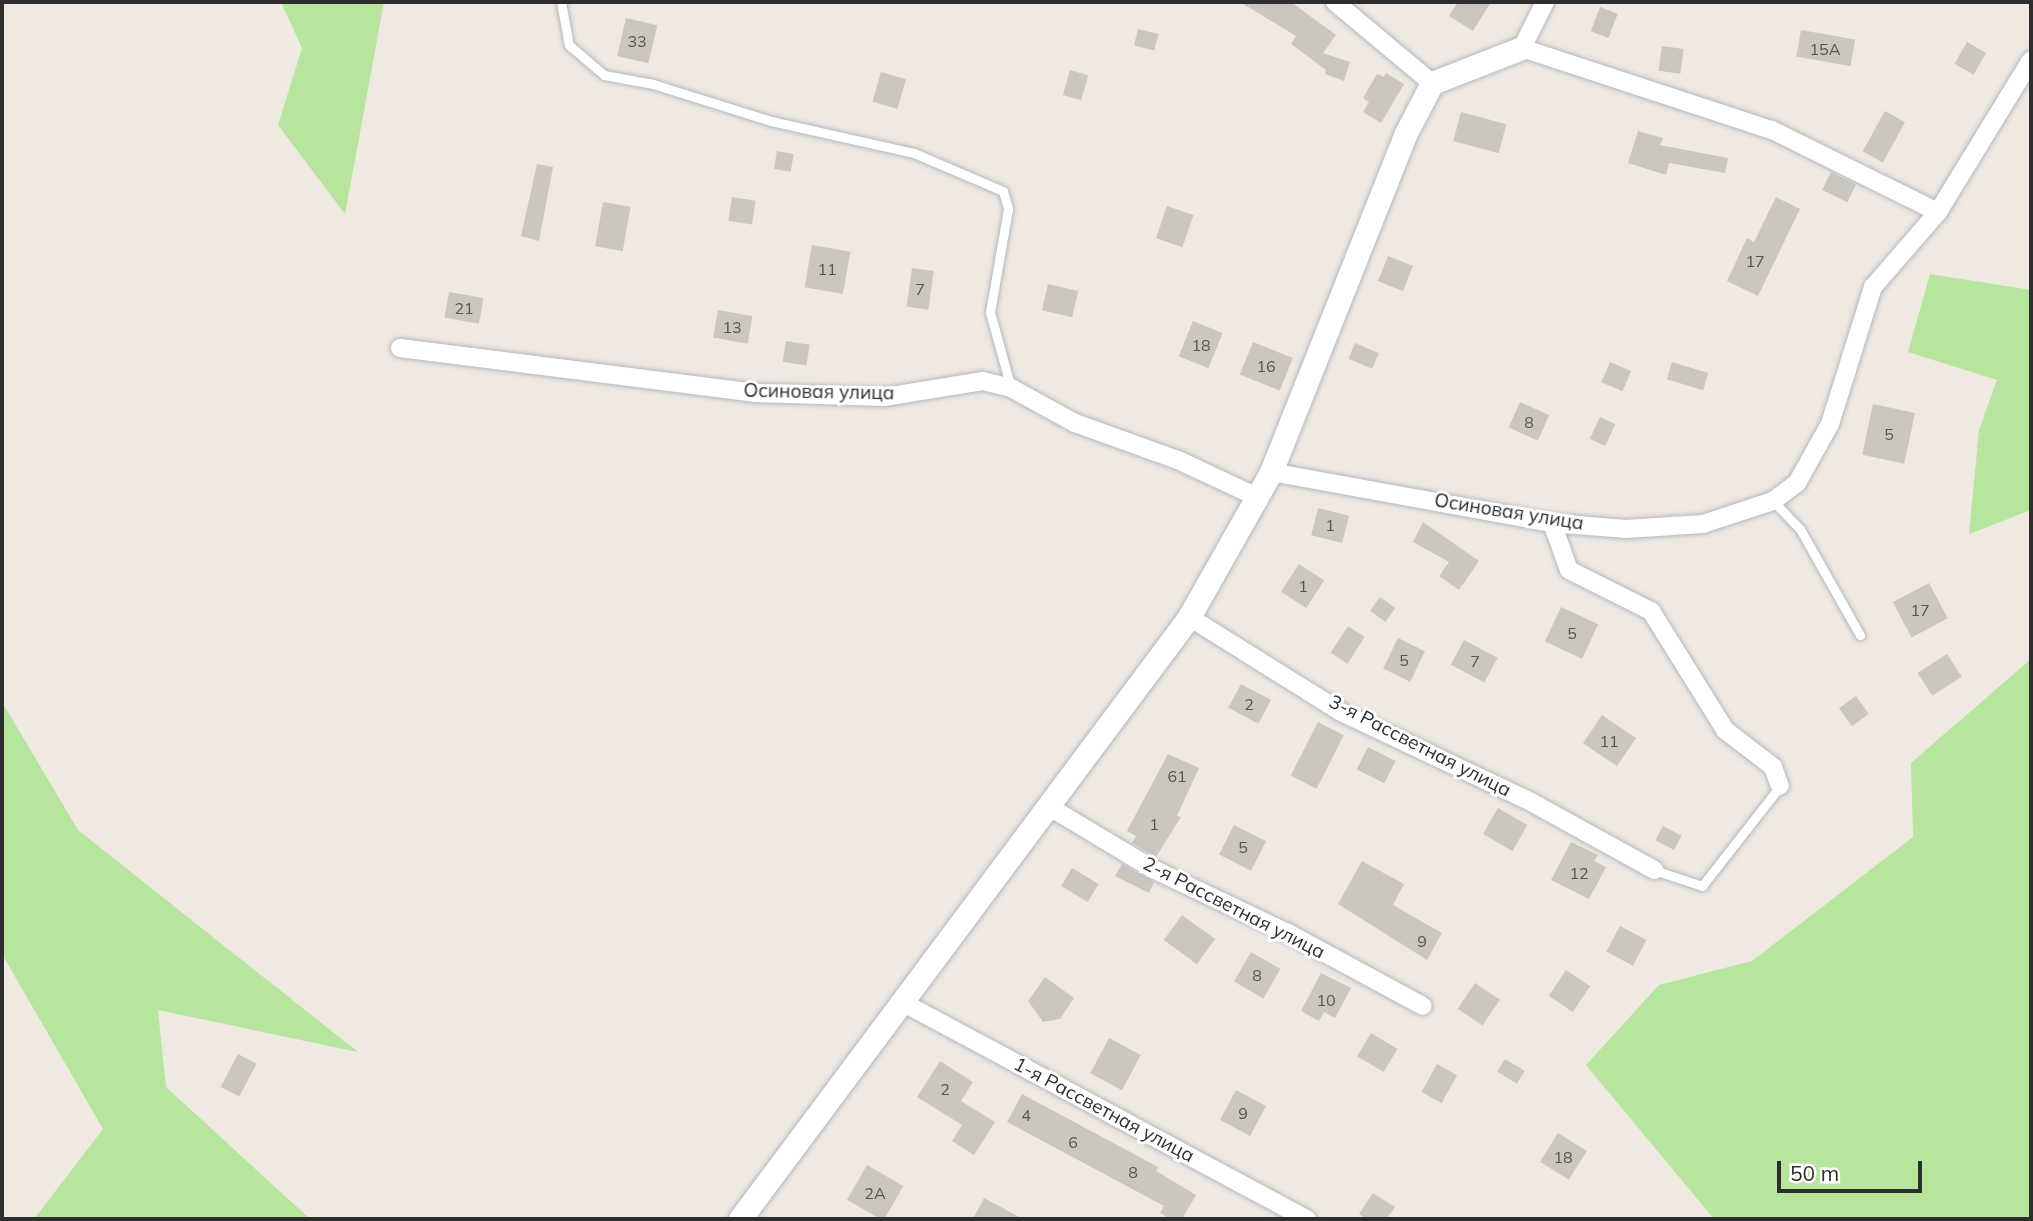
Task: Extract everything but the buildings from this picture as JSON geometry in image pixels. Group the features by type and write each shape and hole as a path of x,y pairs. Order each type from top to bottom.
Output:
{"street":[{"path":"1335,2 1432,83"},
{"path":"1522,48 1545,2"},
{"path":"740,1219 1189,617 1271,472 1405,135 1432,83 1522,48 1772,130 1938,212"},
{"name":"Осиновая улица","path":"1271,472 1552,523 1626,529 1703,524 1773,501 1797,483 1830,424 1873,287 1938,212 2031,60"},
{"name":"Осиновая улица","path":"400,348 754,393 885,397 983,381 1011,388 1076,423 1178,460 1258,497"},
{"path":"1552,523 1569,570 1651,611 1725,730 1773,767 1780,786"},
{"name":"3-я Рассветная улица","path":"1189,617 1341,712 1531,802 1654,870"},
{"name":"2-я Рассветная улица","path":"1048,806 1153,869 1288,933 1423,1006"},
{"name":"1-я Рассветная улица","path":"900,1002 1307,1219"}],"lane":[{"path":"561,2 569,45 604,75 653,83 771,121 914,153 1003,191 1008,209 990,312 1011,388"},
{"path":"1773,501 1800,529 1860,635"},
{"path":"1654,870 1702,886 1780,786"}],"green space":[{"path":"281,2 384,2 345,214 278,125 302,48"},
{"path":"1930,274 2031,290 2031,510 1969,534 1979,430 1997,380 1908,352"},
{"path":"2031,659 2031,1219 1714,1219 1586,1065 1659,985 1752,961 1913,837 1911,763"},
{"path":"2,702 78,830 358,1052 158,1010 166,1087 310,1219 34,1219 103,1129 2,954"}]}
